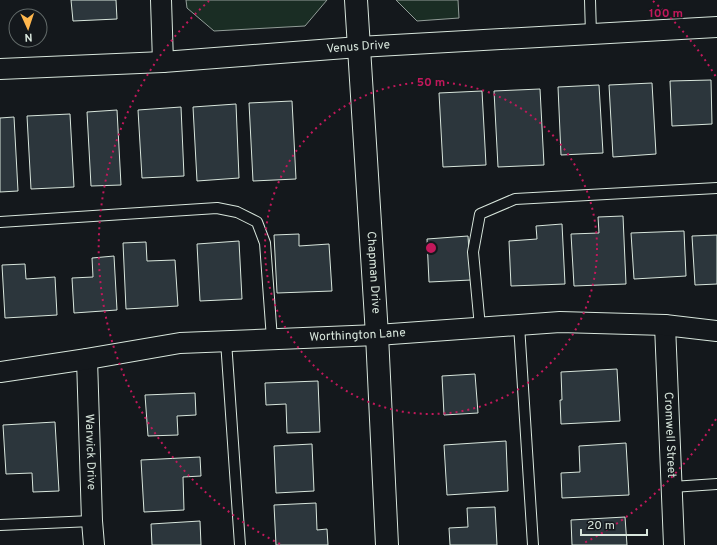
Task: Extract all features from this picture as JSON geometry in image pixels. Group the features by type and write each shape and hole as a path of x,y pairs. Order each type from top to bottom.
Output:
{"street":[{"path":"161,0 163,62"},
{"name":"Chapman Drive","path":"356,0 377,335 387,545"},
{"name":"Venus Drive","path":"0,69 163,62 359,47 717,27"},
{"name":"Worthington Lane","path":"0,372 180,343 377,335 560,322 665,325 717,331"},
{"name":"Cromwell Street","path":"665,325 674,545"},
{"name":"Warwick Drive","path":"87,359 94,545"}],"lane":[{"path":"590,0 591,34"},
{"path":"480,327 473,252 480,214 515,199 717,188"},
{"path":"0,222 217,208 237,212 257,222 265,243 272,339"},
{"path":"519,325 532,545"},
{"path":"226,341 240,545"},
{"path":"672,487 717,484"},
{"path":"0,525 92,521"}],"green space":[{"path":"186,0 327,0 305,26 214,31 187,8"},
{"path":"396,0 458,0 459,18 417,21"}],"building":[{"path":"71,0 116,0 117,19 73,21"},
{"path":"711,80 712,124 672,126 670,81"},
{"path":"652,83 656,154 613,157 609,85"},
{"path":"599,85 603,153 561,155 558,87"},
{"path":"540,89 544,165 498,167 494,91"},
{"path":"482,91 486,165 443,167 439,93"},
{"path":"292,101 296,179 253,181 249,103"},
{"path":"236,104 239,178 197,181 193,107"},
{"path":"181,107 184,176 142,178 138,110"},
{"path":"117,110 121,185 91,186 87,112"},
{"path":"70,114 74,187 31,189 27,116"},
{"path":"14,117 18,191 0,192 0,118"},
{"path":"623,216 626,284 574,286 571,234 599,233 598,217"},
{"path":"562,224 565,284 511,286 509,241 537,239 536,226"},
{"path":"684,231 686,276 634,279 631,233"},
{"path":"299,234 299,246 329,244 332,291 277,293 274,235"},
{"path":"717,235 717,284 695,285 692,236"},
{"path":"468,236 471,280 429,282 427,239"},
{"path":"239,241 242,299 200,301 197,244"},
{"path":"146,242 147,261 175,260 178,306 126,309 123,243"},
{"path":"114,256 117,310 74,313 72,278 93,277 92,258"},
{"path":"25,264 26,279 55,277 57,315 5,318 2,265"},
{"path":"617,369 620,421 561,424 561,372"},
{"path":"475,374 478,413 444,415 442,376"},
{"path":"318,381 320,432 287,433 286,404 266,405 265,383"},
{"path":"195,393 196,415 177,416 178,435 148,436 145,395"},
{"path":"55,422 59,491 33,492 32,473 6,474 3,425"},
{"path":"506,441 508,491 447,495 444,445"},
{"path":"626,443 629,495 562,498 561,473 580,472 579,446"},
{"path":"312,444 314,491 276,493 274,446"},
{"path":"200,457 201,476 183,477 184,510 144,512 141,460"},
{"path":"316,503 317,530 327,529 328,545 276,545 274,505"},
{"path":"495,507 497,545 450,545 449,528 468,527 467,508"},
{"path":"625,517 627,545 572,545 571,520"},
{"path":"200,521 201,545 152,545 151,524"}]}
